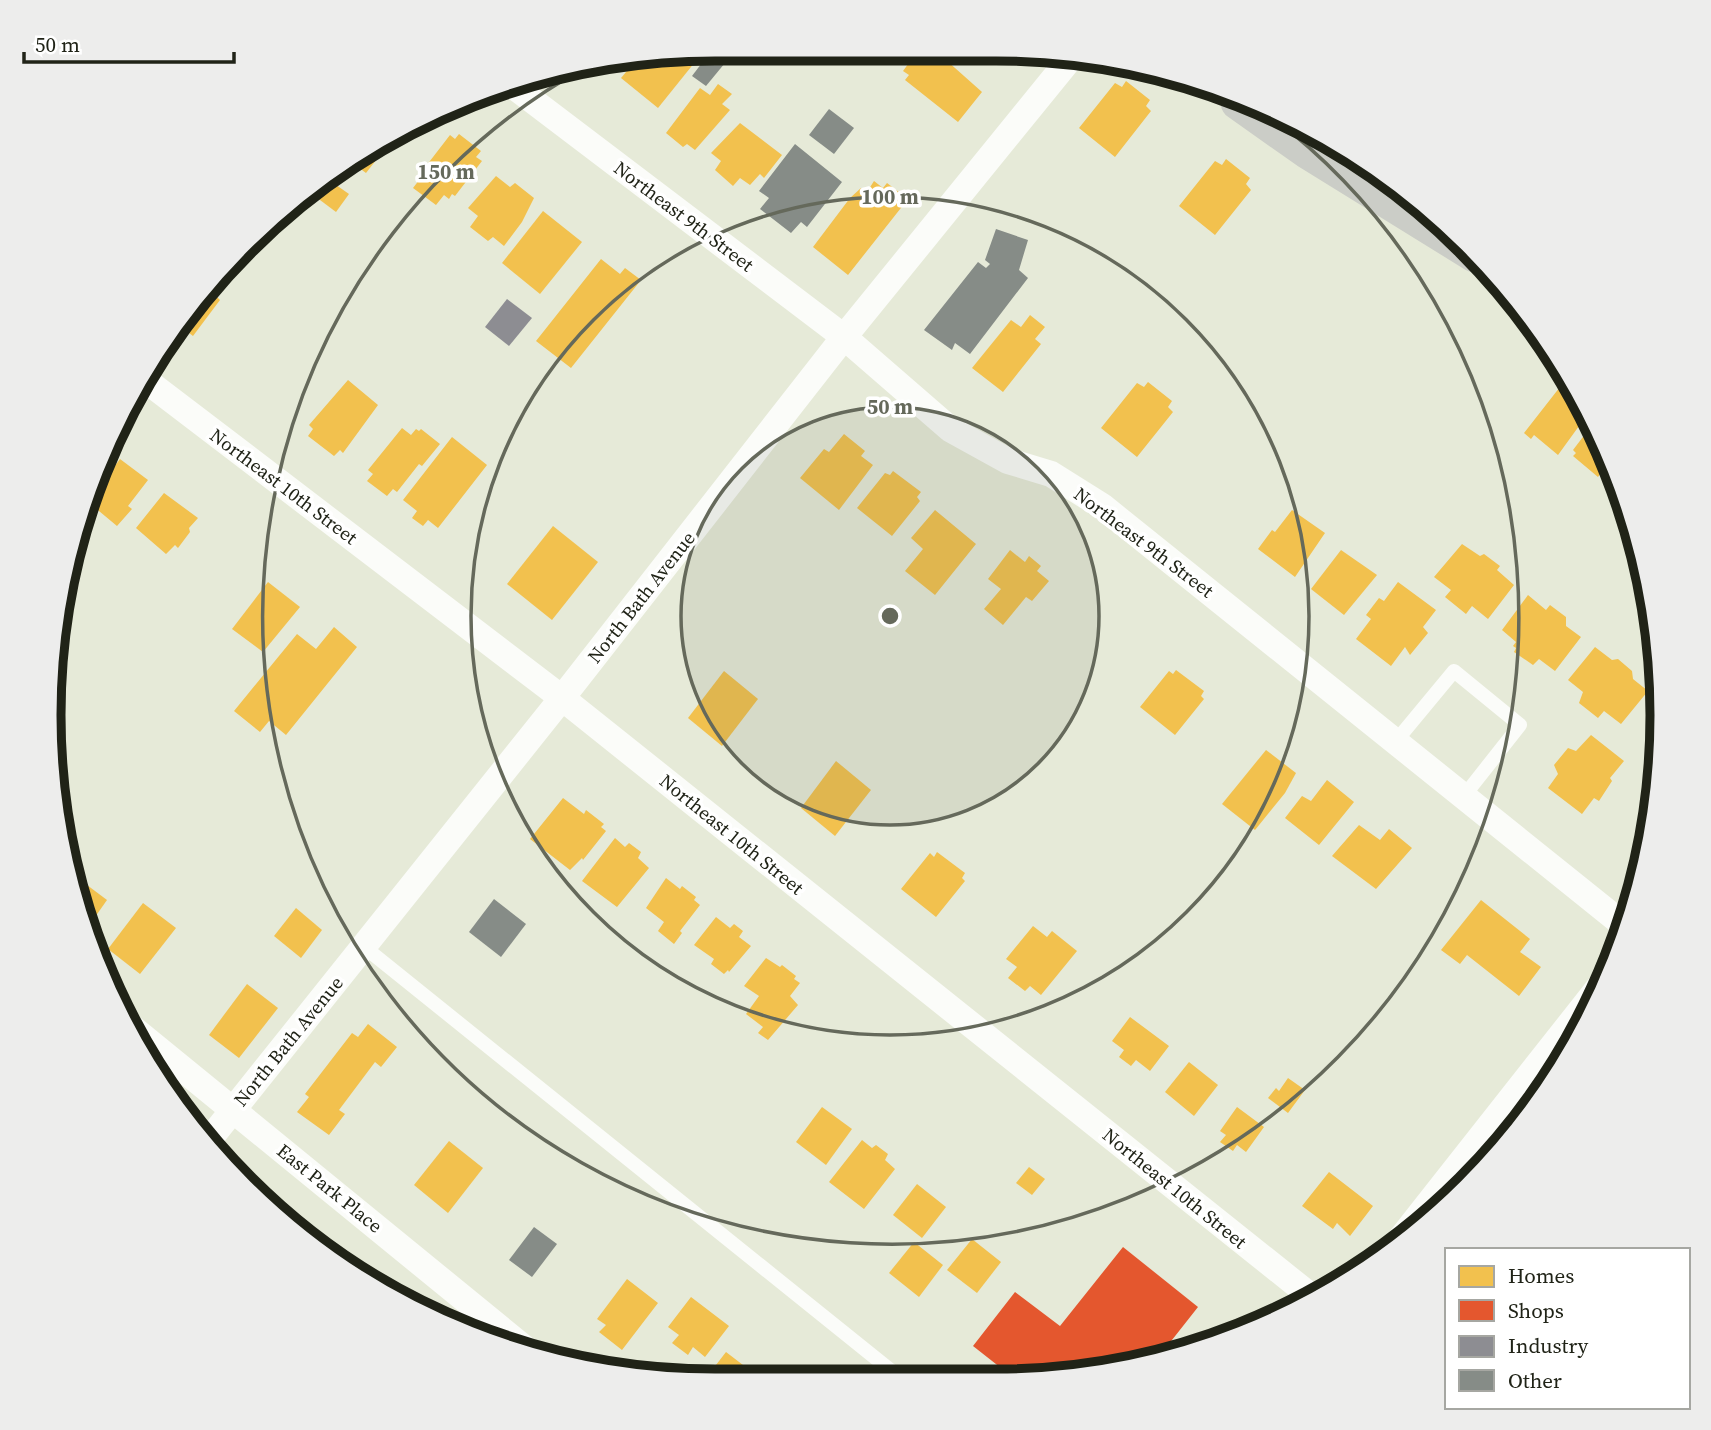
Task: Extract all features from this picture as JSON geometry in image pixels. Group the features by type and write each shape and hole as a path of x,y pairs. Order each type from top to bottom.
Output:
{"main road":[{"path":"1263,119 1307,150 1431,227"}],"street":[{"name":"North Bath Avenue","path":"213,1134 562,698 844,337 1064,65"},
{"name":"Northeast 9th Street","path":"521,91 844,337 950,429 1008,461 1051,474 1102,506 1617,919"},
{"name":"Northeast 10th Street","path":"151,384 562,698 1304,1291"},
{"path":"1423,1210 1575,1018"},
{"name":"East Park Place","path":"148,1041 509,1335"}],"lane":[{"path":"1396,741 1454,671 1502,709 1520,725 1464,796"},
{"path":"363,946 889,1369"}],"building: Homes":[{"path":"910,61 947,61 982,92 958,122 905,80 909,75 903,71"},
{"path":"695,62 658,108 621,78 630,67"},
{"path":"1126,81 1150,100 1146,106 1151,111 1115,157 1079,128 1115,83 1122,87"},
{"path":"718,84 732,94 722,104 730,110 695,150 687,144 683,147 666,133 700,88 710,95"},
{"path":"740,123 782,155 764,178 760,174 750,185 740,178 733,186 715,170 721,161 711,153"},
{"path":"459,134 481,151 476,157 482,161 455,196 452,194 449,199 444,195 436,205 413,188 423,175 432,183 435,179 423,170 450,135 455,139"},
{"path":"382,153 366,173 358,167"},
{"path":"1226,159 1250,178 1246,184 1251,190 1215,235 1179,206 1215,161 1222,165"},
{"path":"496,176 510,187 515,183 534,198 522,222 504,246 493,237 488,241 470,227 478,216 468,208"},
{"path":"874,181 883,188 887,183 908,199 848,275 813,247 850,198 861,188 867,192"},
{"path":"334,184 349,194 336,212 316,197"},
{"path":"543,211 582,242 540,294 502,263"},
{"path":"601,259 620,274 625,268 641,280 571,368 536,341"},
{"path":"232,274 217,297 220,300 193,336 186,331"},
{"path":"1030,315 1045,327 1035,339 1041,344 1003,392 972,368 1011,320 1021,327"},
{"path":"348,380 378,405 343,453 340,450 334,456 308,436 313,429 309,425"},
{"path":"1148,382 1172,401 1168,407 1173,412 1137,457 1101,428 1137,383 1144,387"},
{"path":"1561,386 1581,424 1558,455 1534,435 1531,439 1524,433"},
{"path":"402,428 411,435 416,429 421,429 440,444 422,466 419,464 397,492 393,489 387,496 367,481 373,474 368,470"},
{"path":"844,434 865,451 861,456 873,465 839,510 800,478 824,449 829,452"},
{"path":"1585,434 1603,474 1598,477 1573,456 1576,453 1573,450"},
{"path":"452,437 487,465 438,528 428,520 423,526 412,518 417,511 403,500"},
{"path":"120,459 148,480 128,506 132,509 117,526 95,508 106,477"},
{"path":"893,471 921,492 917,497 920,501 892,536 857,508 885,473 890,475"},
{"path":"164,493 198,518 178,548 175,545 166,554 136,528"},
{"path":"935,510 976,544 935,595 905,571 923,549 911,538"},
{"path":"1292,510 1325,533 1295,577 1258,549"},
{"path":"553,526 598,562 552,620 507,584"},
{"path":"1462,544 1480,556 1484,554 1500,566 1497,570 1514,585 1488,619 1472,606 1466,614 1445,597 1451,590 1434,577"},
{"path":"1010,550 1025,562 1029,556 1041,566 1037,571 1049,581 1032,601 1026,597 1003,625 984,609 1001,589 988,579"},
{"path":"1341,550 1377,575 1344,615 1311,589"},
{"path":"268,582 300,607 263,652 232,629"},
{"path":"1398,582 1436,610 1423,627 1428,633 1410,655 1405,647 1391,666 1356,639 1371,619 1366,615 1379,598 1384,601"},
{"path":"1528,595 1546,610 1550,605 1566,617 1566,626 1581,637 1555,671 1539,659 1533,665 1514,652 1516,648 1513,646 1516,642 1502,630"},
{"path":"334,627 357,647 286,735 269,721 260,732 234,711 297,634 316,649"},
{"path":"1595,647 1612,660 1618,659 1632,671 1633,679 1648,691 1621,724 1604,711 1598,718 1579,703 1583,692 1568,680"},
{"path":"1176,670 1204,691 1201,696 1204,699 1175,735 1140,707 1169,671 1173,674"},
{"path":"724,671 758,699 722,746 688,718"},
{"path":"1591,735 1624,761 1610,778 1612,781 1599,801 1594,798 1582,814 1548,788 1558,774 1554,765 1568,748 1576,751"},
{"path":"1266,750 1296,773 1285,793 1255,830 1222,804"},
{"path":"836,761 871,790 835,836 801,808"},
{"path":"1327,780 1354,802 1319,845 1285,818 1302,796 1311,801"},
{"path":"563,798 584,814 586,810 604,824 601,827 606,831 583,860 582,858 570,870 530,839"},
{"path":"1359,825 1380,840 1389,829 1412,848 1376,889 1332,856"},
{"path":"615,838 625,847 629,843 641,852 638,858 649,868 617,907 582,881"},
{"path":"937,852 965,873 962,878 965,881 936,917 901,889 930,853 934,857"},
{"path":"666,878 696,897 694,900 700,905 680,931 682,933 674,944 658,931 664,922 646,908"},
{"path":"84,882 107,900 94,918"},
{"path":"1481,900 1530,939 1520,952 1541,967 1519,996 1467,955 1460,964 1441,950"},
{"path":"143,903 176,928 140,974 108,949"},
{"path":"296,908 322,930 301,958 274,936"},
{"path":"716,917 730,928 734,924 743,931 739,937 751,946 729,972 728,970 724,974 711,964 714,959 694,945"},
{"path":"1033,926 1047,937 1052,931 1077,951 1041,995 1030,986 1025,991 1008,978 1017,967 1006,959"},
{"path":"766,958 780,967 782,965 796,976 794,979 800,983 790,996 798,1005 768,1040 758,1033 763,1027 746,1014 759,996 744,986"},
{"path":"247,984 278,1008 239,1058 209,1035"},
{"path":"1130,1017 1169,1046 1150,1071 1136,1060 1131,1066 1119,1057 1124,1050 1112,1041"},
{"path":"368,1024 397,1047 381,1067 375,1062 339,1110 345,1114 329,1135 297,1112 309,1097 305,1094 352,1033 358,1037"},
{"path":"1189,1062 1218,1085 1194,1116 1165,1092"},
{"path":"1288,1078 1305,1090 1288,1113 1268,1098 1276,1088 1279,1091"},
{"path":"822,1107 852,1129 826,1165 796,1142"},
{"path":"1237,1107 1264,1127 1246,1152 1237,1145 1233,1151 1220,1142 1226,1135 1220,1131"},
{"path":"862,1140 872,1148 876,1145 888,1154 885,1160 895,1169 864,1209 829,1182"},
{"path":"449,1141 483,1168 448,1213 414,1185"},
{"path":"1029,1167 1045,1179 1032,1195 1016,1183"},
{"path":"1329,1172 1373,1206 1350,1236 1337,1223 1333,1229 1302,1206"},
{"path":"917,1184 946,1207 922,1238 893,1215"},
{"path":"972,1239 1001,1262 977,1293 947,1270"},
{"path":"914,1242 943,1265 919,1297 889,1273"},
{"path":"627,1279 658,1303 622,1350 599,1332 606,1325 597,1319"},
{"path":"691,1297 729,1326 705,1357 693,1347 688,1355 672,1343 679,1335 668,1327"},
{"path":"726,1352 748,1369 715,1369"}],"building: Shops":[{"path":"1123,1247 1198,1307 1168,1345 1124,1356 1081,1363 1002,1369 973,1346 1015,1292 1060,1326"}],"building: Industry":[{"path":"507,299 532,318 509,346 485,327"}],"building: Other":[{"path":"703,62 725,63 706,86 692,76"},
{"path":"829,109 854,128 834,154 809,135"},
{"path":"795,144 842,182 807,227 801,222 791,233 760,209 769,198 759,191"},
{"path":"996,229 1028,240 1019,270 1028,278 970,354 955,343 952,350 924,330 978,262 986,268 990,264 985,260"},
{"path":"494,899 526,924 501,957 469,932"},
{"path":"534,1227 557,1244 532,1277 509,1260"}]}
